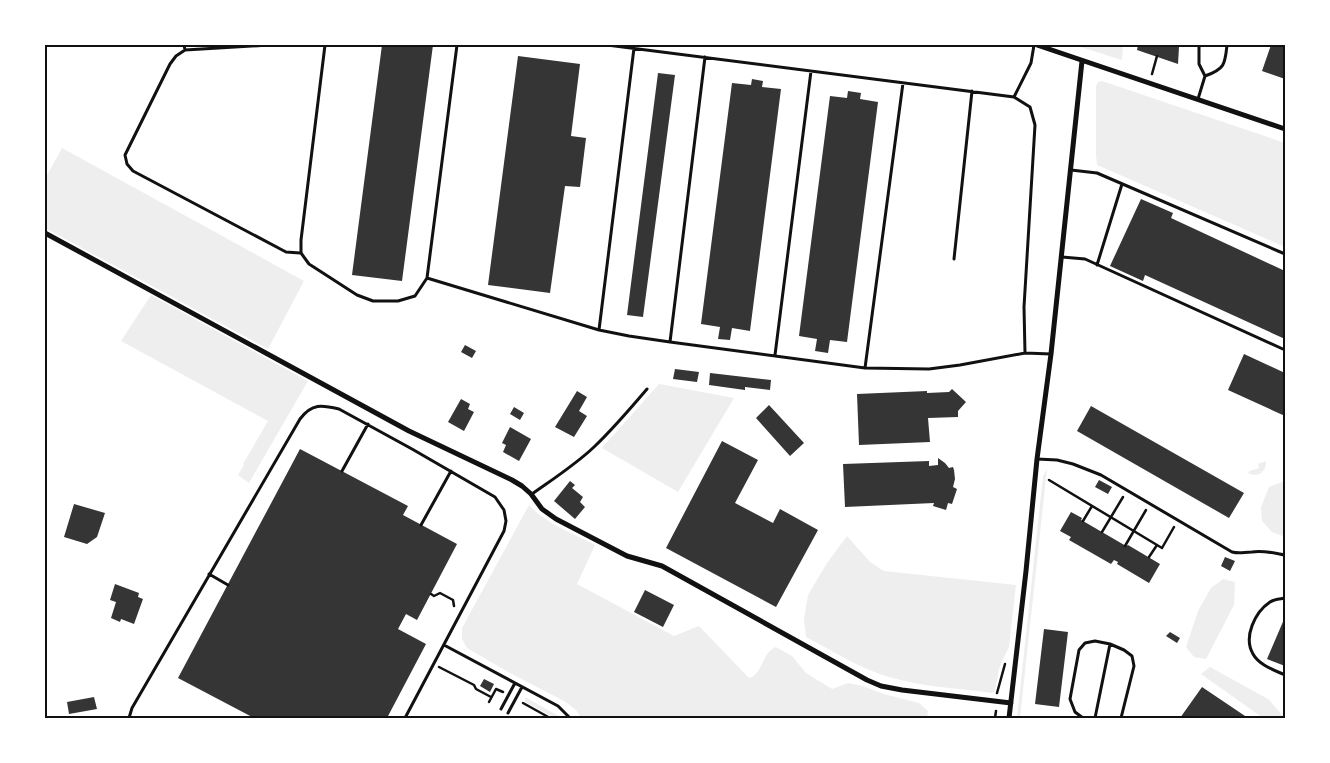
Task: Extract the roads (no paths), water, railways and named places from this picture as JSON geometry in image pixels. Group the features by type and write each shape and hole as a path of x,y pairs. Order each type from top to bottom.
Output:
{"street":[{"path":"1035,45 1285,129"},
{"path":"1009,718 1037,459 1062,257 1082,61"},
{"path":"45,233 409,430 512,480 522,486 531,494 542,509 556,519 627,556 662,566 867,680 881,686 902,690 1011,703"}],"lane":[{"path":"184,45 185,50"},
{"path":"269,45 185,50 176,56 170,64 125,155 127,164 133,171 286,252 300,253"},
{"path":"325,45 300,253 309,264 357,295 373,301 398,301 415,296 427,278 457,45"},
{"path":"607,45 1014,97 1030,107 1034,124 1024,307 1025,353"},
{"path":"1014,97 1031,63 1035,45"},
{"path":"1198,99 1205,76 1198,64 1199,45"},
{"path":"1205,76 1214,73 1224,65 1227,45"},
{"path":"599,330 634,48"},
{"path":"670,342 705,57"},
{"path":"775,355 811,71"},
{"path":"865,368 903,82"},
{"path":"954,260 972,91"},
{"path":"1071,170 1097,173 1285,254"},
{"path":"1097,265 1122,184"},
{"path":"1062,257 1085,259 1285,350"},
{"path":"427,278 599,330 670,342 865,368 929,369 1025,353 1051,354"},
{"path":"531,494 578,461 594,447 647,389"},
{"path":"129,718 132,708 304,413 316,406 339,409 368,424 495,497 504,510 506,521 504,531 404,718"},
{"path":"342,471 368,424"},
{"path":"1037,459 1057,460 1086,468 1101,475 1232,552 1241,554 1268,552 1285,555"},
{"path":"421,525 450,471"},
{"path":"209,574 228,585"},
{"path":"1285,598 1271,601 1257,615 1250,632 1252,652 1257,659 1265,666 1285,675"},
{"path":"1083,718 1075,712 1070,699 1079,650 1085,643 1095,641 1110,644 1132,656 1134,666 1122,718"},
{"path":"1095,718 1110,644"},
{"path":"444,645 558,706 570,718"},
{"path":"501,709 515,683"},
{"path":"508,713 522,687"}]}
